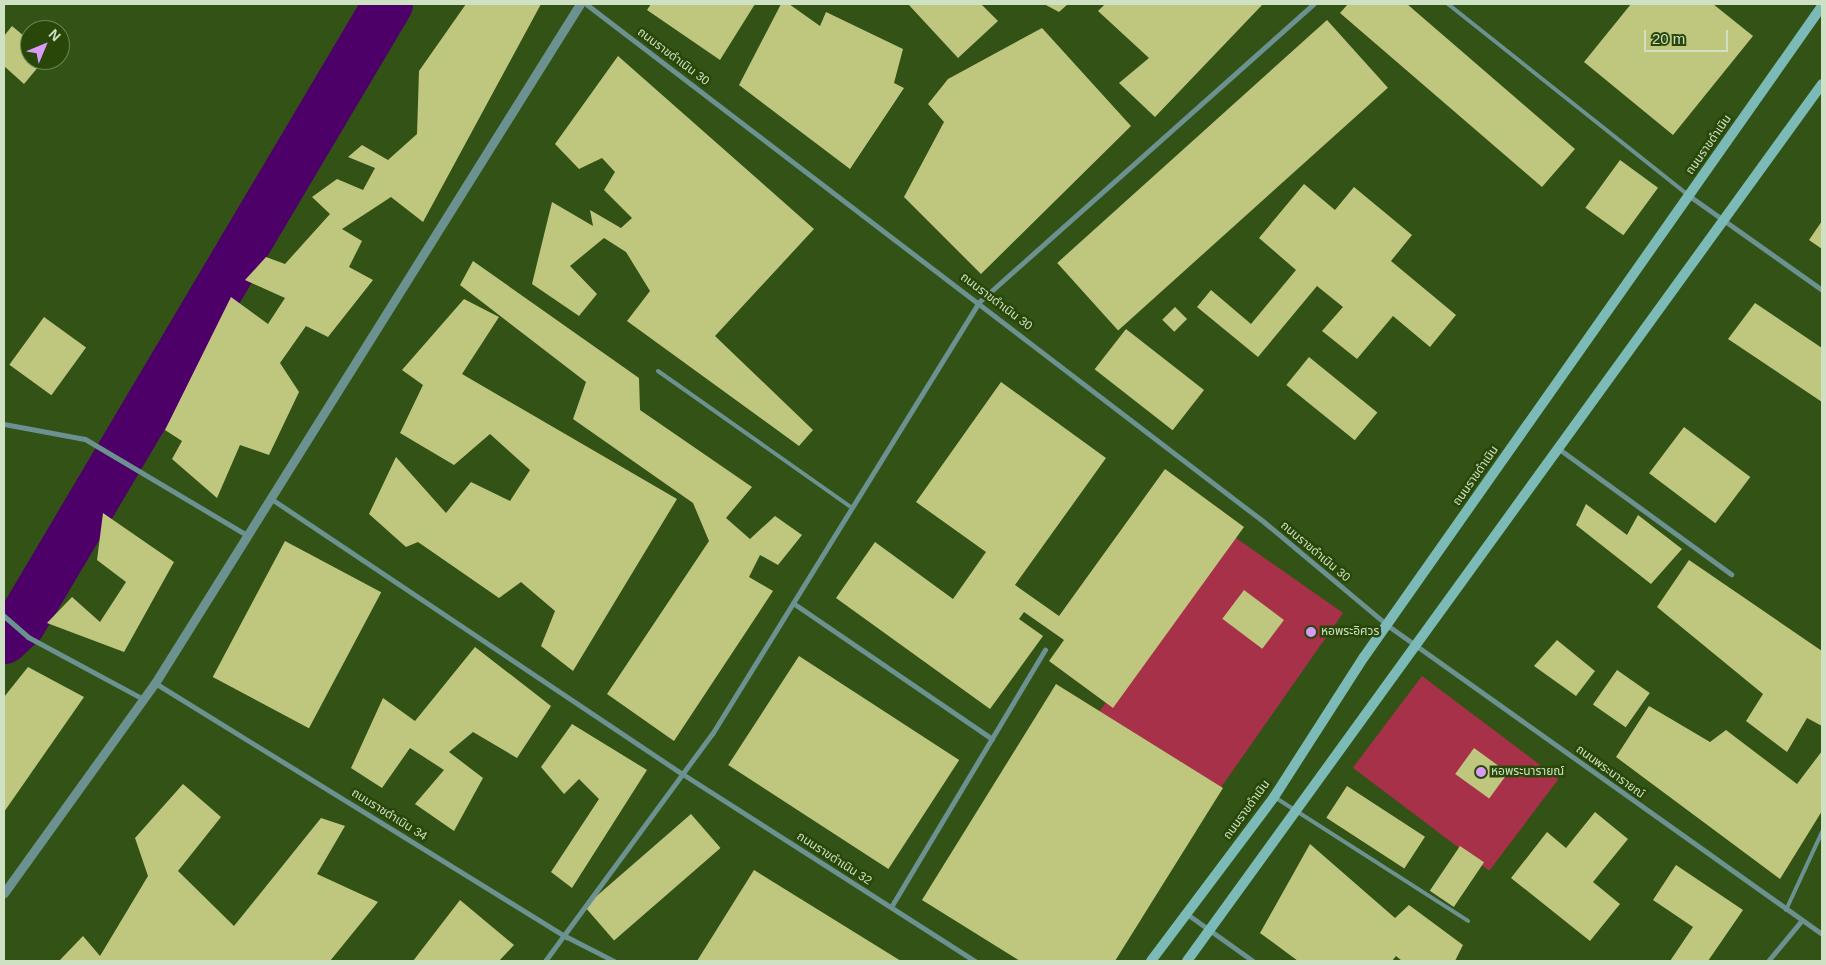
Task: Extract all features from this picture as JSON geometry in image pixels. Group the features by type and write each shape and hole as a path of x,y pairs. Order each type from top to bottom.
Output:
{"main road":[{"name":"ถนนราขดำเนิน","path":"1151,961 1274,796 1387,625 1822,6"},
{"path":"1187,961 1724,222 1822,84"}],"street":[{"path":"4,892 155,683 580,4"},
{"name":"ถนนราขดำเนิน 30","path":"586,4 979,302 1264,522 1387,625"},
{"path":"545,961 567,937 682,773 712,734 979,302 1313,4"},
{"path":"1688,195 1822,290"},
{"path":"4,424 85,439 247,535"},
{"path":"1559,449 1732,574"},
{"name":"ถนนราขดำเนิน 32","path":"270,498 682,773 975,961"},
{"path":"793,603 992,739"},
{"path":"4,616 28,637 144,699"},
{"name":"ถนนพระนารายณ์","path":"1387,625 1822,934"},
{"path":"891,907 1045,650"},
{"name":"ถนนราชดำเนิน 34","path":"155,683 567,937 614,961"},
{"path":"1186,914 1254,961"},
{"path":"1768,961 1802,920"}],"lane":[{"path":"1448,4 1688,195"},
{"path":"658,371 852,508"},
{"path":"1274,796 1468,921"},
{"path":"1786,910 1822,832"}],"shaded area":[{"path":"1226,531 1343,613 1212,801 1095,719"},
{"path":"1422,676 1559,779 1489,871 1353,768"}],"building":[{"path":"466,4 541,4 423,222 391,197 342,229 362,241 349,267 373,280 328,337 306,326 280,363 299,392 269,455 240,445 217,498 172,459 182,441 165,430 231,297 268,324 285,298 245,280 266,257 285,264 330,214 312,197 337,179 363,190 375,168 348,157 362,145 388,160 417,134 419,71"},
{"path":"651,4 755,4 720,60 647,10"},
{"path":"781,4 789,4 820,26 826,12 903,49 894,83 904,88 850,169 739,85"},
{"path":"908,4 981,4 998,21 958,58"},
{"path":"1044,4 1068,4 1059,12"},
{"path":"1105,4 1263,4 1155,117 1119,83 1149,58 1098,11"},
{"path":"1348,4 1407,4 1575,149 1542,187 1340,13"},
{"path":"1631,4 1713,4 1753,36 1673,135 1584,62"},
{"path":"1327,20 1388,88 1118,331 1057,263"},
{"path":"12,26 20,33 20,70 36,70 24,84 4,66 4,36"},
{"path":"1042,28 1131,126 981,274 904,197 944,122 928,104 948,79"},
{"path":"618,56 814,229 715,336 813,430 799,446 627,321 650,291 626,252 604,238 570,266 597,294 579,316 532,284 552,202 593,226 590,210 621,228 632,218 604,190 615,172 602,158 579,169 555,144"},
{"path":"1620,160 1658,188 1623,235 1585,208"},
{"path":"1304,184 1335,210 1354,187 1412,235 1391,261 1456,315 1430,347 1393,316 1357,359 1322,331 1343,307 1317,286 1258,357 1197,307 1211,290 1251,324 1296,270 1259,238"},
{"path":"1822,221 1822,249 1809,240"},
{"path":"473,261 639,378 640,410 752,487 726,518 750,539 775,516 802,535 778,565 760,555 749,577 773,591 674,741 607,694 709,541 693,503 573,419 586,382 460,285"},
{"path":"464,299 499,317 462,374 677,499 573,671 541,646 555,611 521,582 499,598 418,542 406,547 369,514 396,457 446,513 471,482 510,501 530,470 490,434 454,465 400,433 423,385 402,370"},
{"path":"1755,303 1822,348 1822,402 1728,339"},
{"path":"1175,307 1187,319 1174,332 1162,320"},
{"path":"44,317 86,348 51,395 9,365"},
{"path":"1126,329 1204,390 1173,430 1095,369"},
{"path":"1309,357 1377,412 1355,440 1286,385"},
{"path":"1001,382 1106,458 1015,585 1059,616 1165,469 1244,527 1113,708 1049,661 1064,640 1024,612 1019,619 1043,636 990,709 836,598 875,542 953,599 986,552 916,502"},
{"path":"1684,427 1750,477 1715,523 1649,473"},
{"path":"1586,504 1627,535 1638,515 1682,549 1651,584 1576,525"},
{"path":"103,513 174,562 124,652 47,623 72,597 100,622 126,582 97,560"},
{"path":"285,541 381,592 309,728 213,677"},
{"path":"1689,560 1822,651 1822,726 1807,718 1787,752 1746,721 1763,694 1657,607"},
{"path":"1244,590 1284,620 1262,649 1222,619"},
{"path":"1557,640 1595,671 1576,696 1534,666"},
{"path":"475,647 551,706 517,758 473,732 449,752 483,778 454,831 415,804 444,770 410,748 382,788 351,768 383,698 415,721"},
{"path":"799,656 959,760 888,869 728,765"},
{"path":"28,667 84,697 4,812 4,697"},
{"path":"1617,670 1650,693 1626,727 1593,704"},
{"path":"1056,684 1223,788 1115,961 1020,961 922,900"},
{"path":"1649,706 1710,742 1726,730 1797,784 1822,751 1822,811 1780,879 1616,757"},
{"path":"572,724 647,770 572,888 551,872 599,799 579,779 564,794 541,767"},
{"path":"1474,748 1508,773 1489,799 1455,774"},
{"path":"183,784 221,817 178,871 234,926 321,818 345,826 317,874 378,902 330,961 59,961 83,936 100,956 148,876 135,838"},
{"path":"1347,786 1425,837 1404,869 1326,818"},
{"path":"1595,812 1628,839 1593,882 1620,904 1590,941 1511,878 1547,832 1566,848"},
{"path":"691,814 721,848 614,940 585,907"},
{"path":"1310,844 1395,918 1409,905 1463,945 1455,961 1402,961 1396,956 1392,961 1298,961 1260,933"},
{"path":"1460,846 1484,862 1454,907 1430,891"},
{"path":"1676,865 1743,910 1708,961 1670,961 1693,927 1653,900"},
{"path":"754,870 901,961 697,961"},
{"path":"460,900 514,945 499,961 413,961"}],"waterway":[{"path":"4,639 21,623 388,4"}],"place":[{"name":"หอพระอิศวร","path":"1311,632"},
{"name":"หอพระนารายณ์","path":"1481,772"}]}
